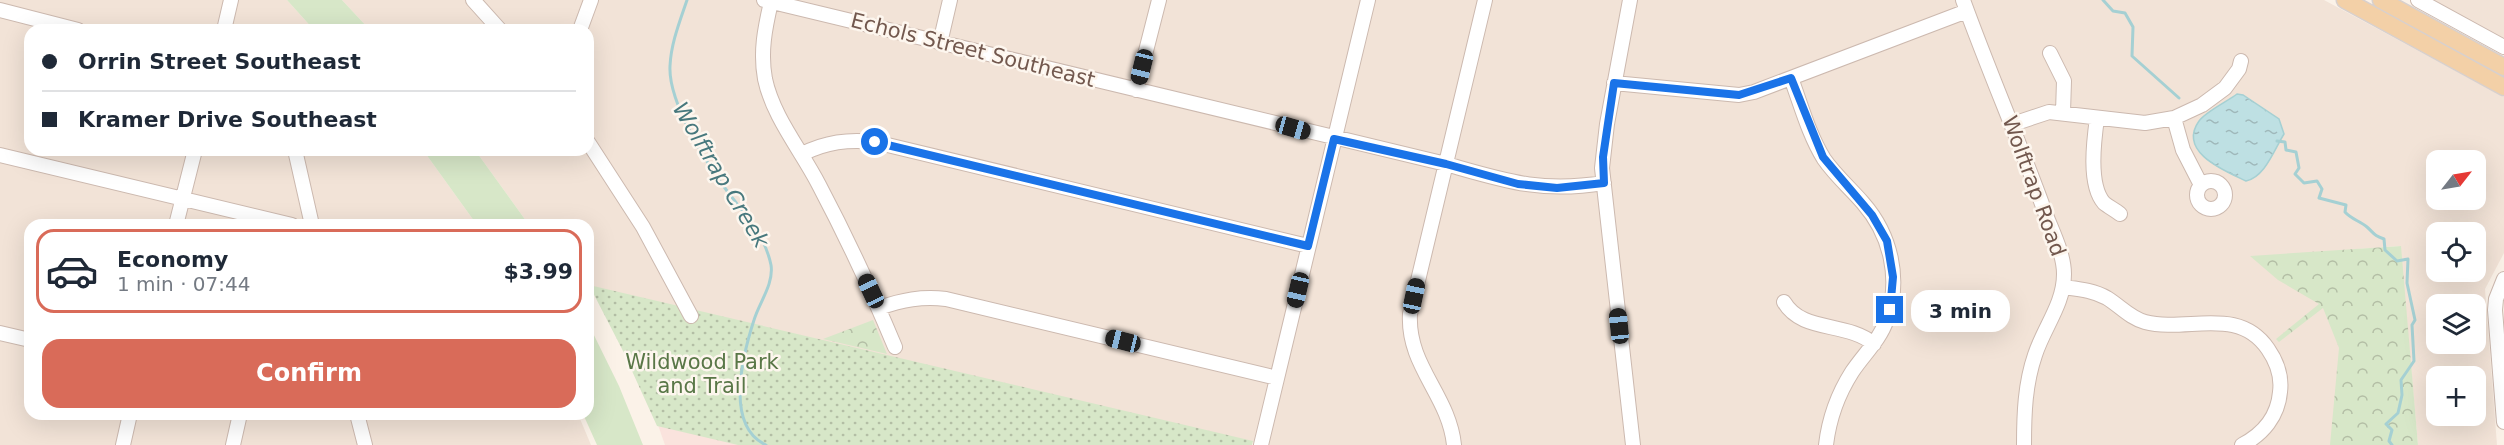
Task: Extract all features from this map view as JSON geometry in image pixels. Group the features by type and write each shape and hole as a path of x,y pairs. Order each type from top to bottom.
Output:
{"main road":[{"path":"2345,0 2504,87"},
{"path":"2381,0 2504,67"}],"street":[{"path":"225,24 231,0"},
{"path":"473,0 495,24"},
{"path":"582,24 591,0"},
{"path":"940,43 950,0"},
{"path":"1136,90 1158,0"},
{"path":"1261,445 1368,0"},
{"path":"1454,445 1450,419 1415,354 1409,330 1416,287 1485,0"},
{"path":"1630,0 1603,157 1633,445"},
{"path":"2418,0 2504,47"},
{"path":"767,1 762,46 765,79 775,108 824,193 895,347"},
{"name":"Echols Street Southeast","path":"767,1 1334,139 1446,164 1518,184 1540,188 1579,187 1604,183"},
{"path":"1614,83 1739,95 1791,78 1965,5"},
{"name":"Wolftrap Road","path":"1965,5 2013,124 2062,261 2063,287 2059,301 2035,354 2024,411 2024,445"},
{"path":"0,9 56,24"},
{"path":"2050,53 2064,81 2063,112"},
{"path":"2013,124 2037,115 2063,112 2145,123 2174,118 2202,105 2224,88 2239,69 2241,61"},
{"path":"1791,78 1823,157 1872,215 1887,241 1891,258 1893,292 1887,320 1874,344 1843,387 1831,419 1826,445"},
{"path":"2097,117 2094,155 2097,187 2102,200 2120,214"},
{"path":"2174,118 2183,150 2201,185"},
{"path":"802,154 818,146 841,141 875,142 1308,246"},
{"path":"594,151 643,227 691,316"},
{"path":"0,155 267,219"},
{"path":"177,219 193,156"},
{"path":"296,156 311,219"},
{"path":"2504,279 2496,299 2495,310 2504,422"},
{"path":"2063,287 2100,294 2144,322 2156,324 2225,322 2246,329 2256,336 2273,356 2280,379 2279,402 2270,422 2255,437 2242,445"},
{"path":"879,308 907,299 930,297 946,299 1277,378"},
{"path":"1784,302 1791,312 1805,321 1855,332 1874,344"},
{"path":"0,333 24,339"},
{"path":"123,445 129,420"},
{"path":"233,445 239,420"},
{"path":"358,420 365,445"}],"shaded area":[{"path":"0,0 287,0 309,24 24,24 24,156 427,156 473,219 24,219 24,420 581,420 591,445 0,445"},
{"path":"342,0 2324,0 2504,97 2504,253 2485,289 2485,294 2426,294 2426,354 2486,354 2486,302 2497,445 2418,445 2400,246 2358,249 2364,445 1266,445 594,287 594,219 525,219 479,156 594,156 594,24 364,24"},
{"path":"2433,0 2504,0 2504,39"},
{"path":"658,425 742,445 665,445"}],"green space":[{"path":"287,0 342,0 364,24 309,24"},
{"path":"427,156 479,156 525,219 473,219"},
{"path":"2401,246 2418,445 2330,445 2339,348 2323,308 2279,342 2276,339 2319,304 2278,280 2250,256"},
{"name":"Wildwood Park and Trail","path":"594,286 1253,441 1252,445 738,445 657,426 594,295"},
{"path":"873,320 887,354 823,339"},
{"path":"594,335 619,386 643,445 597,445 586,420 594,420"}],"water":[{"path":"2237,94 2243,95 2279,119 2284,134 2264,169 2246,181 2206,159 2194,142 2194,132 2199,121 2211,110"}],"waterway":[{"name":"Wolftrap Creek","path":"687,0 676,32 671,57 671,81 675,98 701,151 721,183 760,236 771,265 768,286 754,320 745,351 740,388 745,422 753,436 766,445"},
{"path":"2103,0 2113,11 2125,13 2133,27 2132,56 2179,98"},
{"path":"2277,141 2285,142 2286,150 2296,152 2299,168 2295,174 2304,183 2317,181 2322,189 2319,198 2346,205 2345,212 2384,239 2385,250 2397,261 2408,259 2407,283 2415,320 2412,325 2414,361 2401,380 2402,395 2398,413 2386,424 2392,430 2389,441 2392,445"}],"route":[{"path":"875,142 1308,246 1334,139 1446,164 1518,184 1540,188 1579,187 1604,183 1602,168 1606,124 1614,83 1739,95 1754,92 1791,78 1823,157 1864,204 1882,229 1891,258 1893,277 1890,310"}]}
